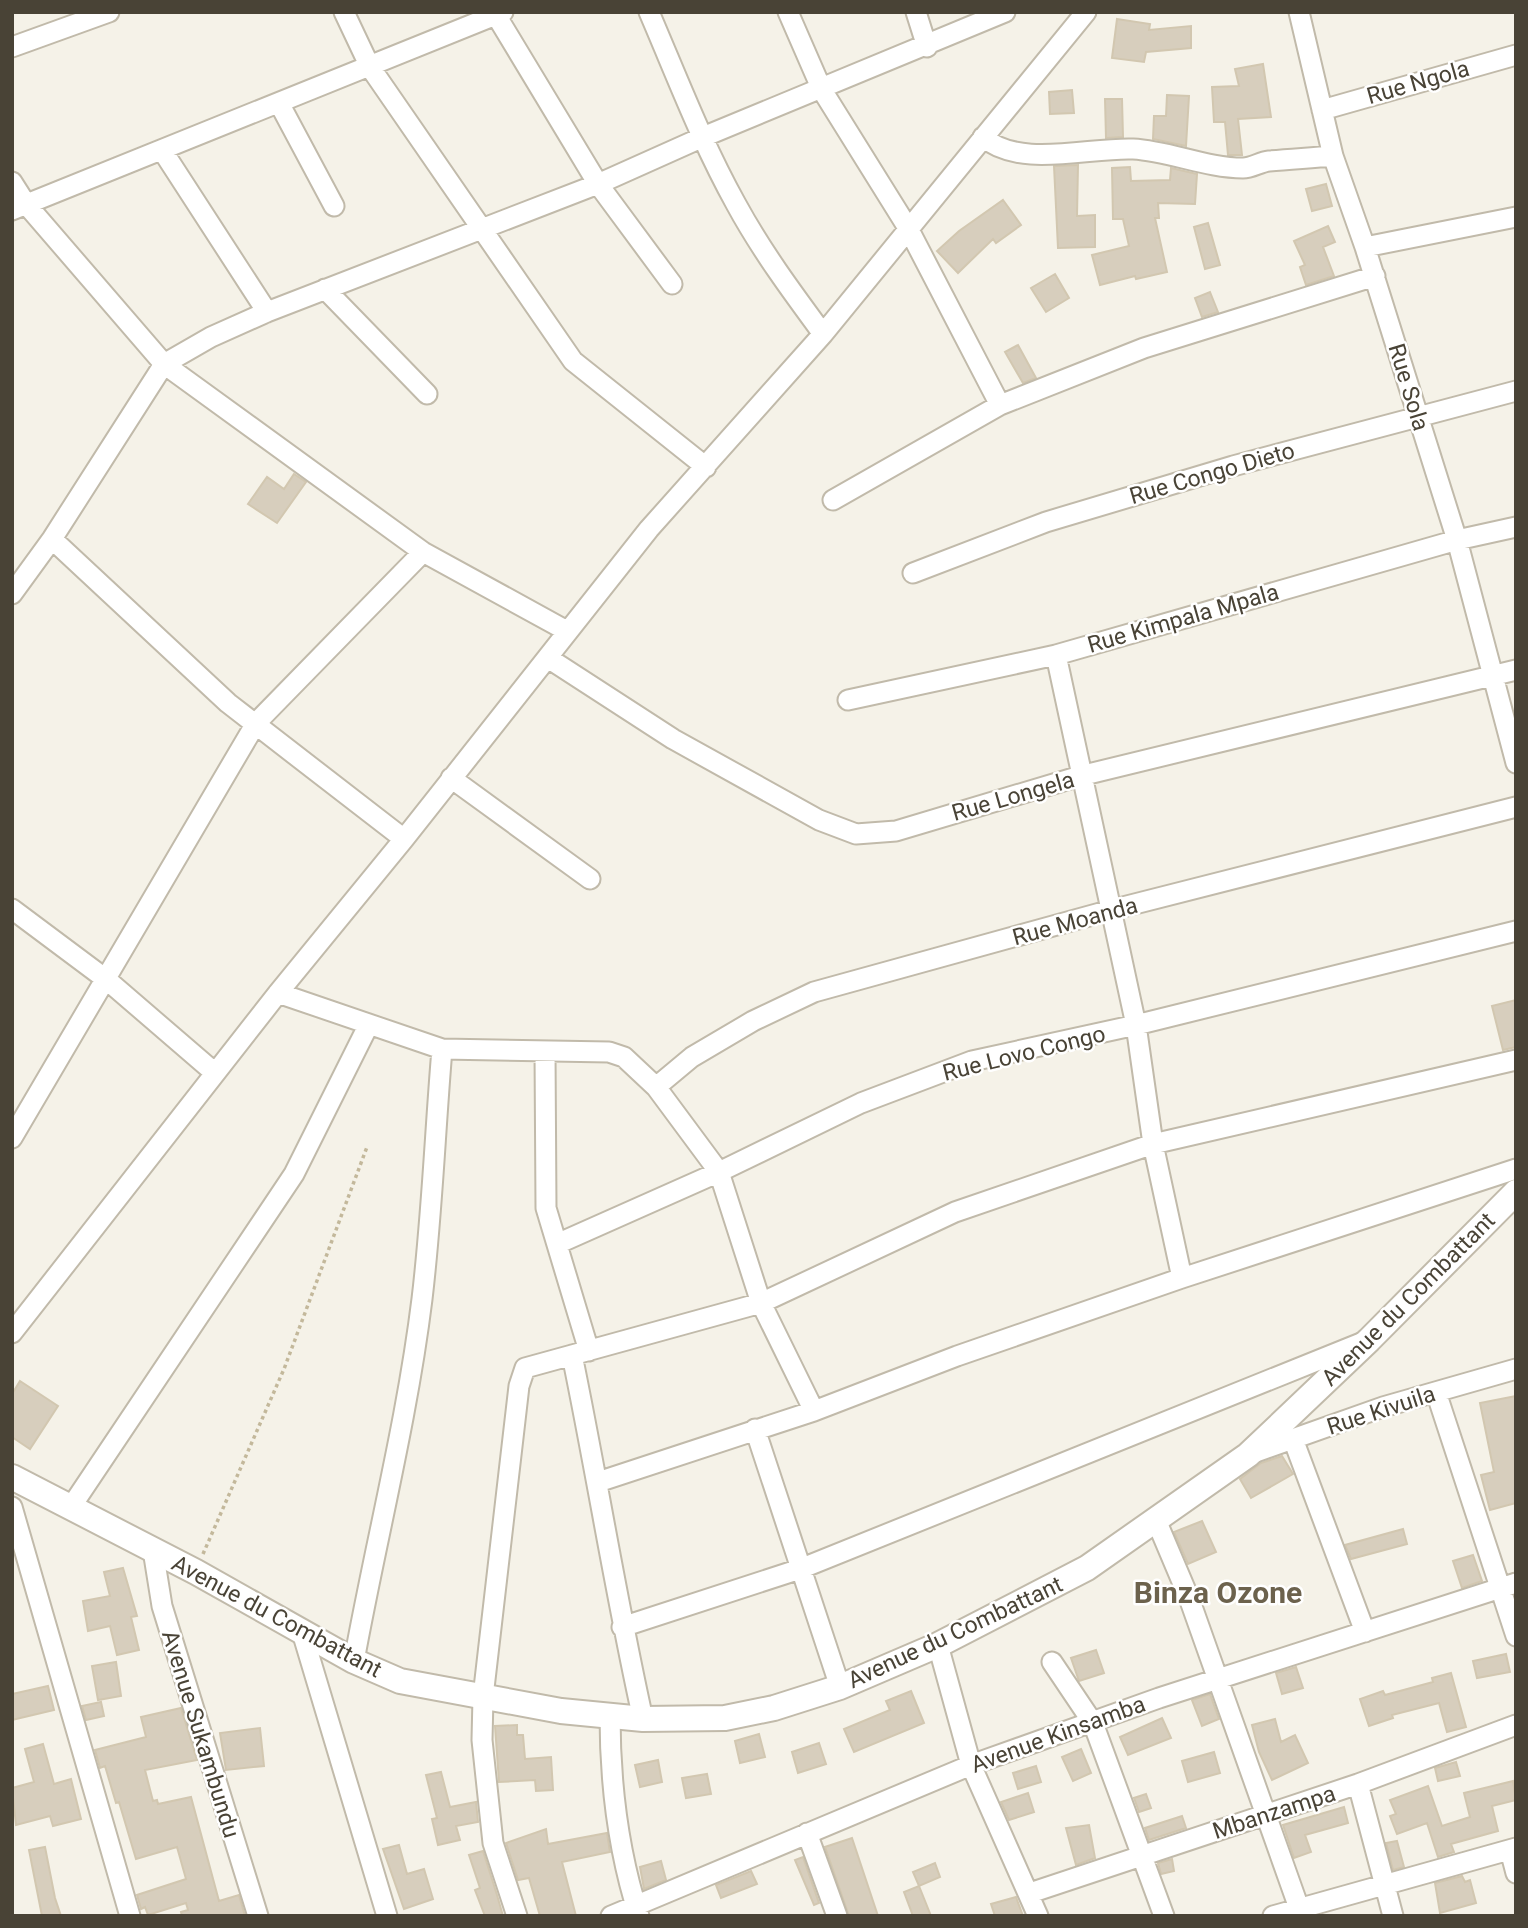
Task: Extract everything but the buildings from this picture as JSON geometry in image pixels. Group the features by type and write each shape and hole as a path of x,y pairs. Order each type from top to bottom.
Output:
{"street":[{"path":"12,47 109,12"},
{"path":"344,12 370,66 573,361 706,467"},
{"path":"649,12 703,137 741,213 783,279 823,334"},
{"path":"788,12 822,90 908,228 1000,405"},
{"path":"916,12 927,47"},
{"path":"12,594 44,550 164,364 211,337 267,312 598,184 703,137 927,47 1005,12"},
{"path":"12,1333 278,993 548,658 566,631 649,529 823,334 1086,12"},
{"name":"Rue Sola","path":"1299,12 1333,156 1375,276 1457,540 1516,763"},
{"path":"19,207 500,14 598,184 672,284"},
{"name":"Rue Ngola","path":"1322,110 1516,55"},
{"path":"279,103 334,206"},
{"path":"984,137 997,149 1062,155 1128,149 1159,151 1245,168 1265,162 1333,156"},
{"path":"162,150 267,312"},
{"path":"12,181 19,207 164,364 423,552 566,631"},
{"path":"1365,247 1516,217"},
{"path":"833,500 1000,405 1144,348 1375,276"},
{"path":"325,289 427,394"},
{"name":"Rue Congo Dieto","path":"913,573 1046,522 1418,415 1516,391"},
{"name":"Rue Kimpala Mpala","path":"848,700 1056,655 1457,540 1516,527"},
{"path":"44,550 256,723 404,839"},
{"path":"12,1138 256,723 423,552"},
{"path":"1056,655 1080,776 1136,1025 1153,1144 1182,1278"},
{"name":"Rue Longela","path":"548,658 673,739 819,820 856,834 896,831 1080,776 1516,670"},
{"path":"451,778 590,879"},
{"name":"Rue Moanda","path":"656,1087 692,1057 753,1021 814,992 1111,910 1516,807"},
{"path":"12,909 107,980 215,1073"},
{"name":"Rue Lovo Congo","path":"556,1244 719,1172 860,1103 972,1061 1136,1025 1516,931"},
{"path":"278,993 442,1049 609,1052 624,1057 656,1087 719,1172 761,1303 814,1410"},
{"path":"71,1507 294,1174 369,1024"},
{"path":"354,1661 369,1575 396,1462 422,1299 442,1049"},
{"path":"545,1051 543,1191 581,1353 598,1482 622,1627 643,1719"},
{"path":"517,1916 494,1843 485,1784 483,1697 520,1376 525,1368 761,1303 955,1212 1153,1144 1516,1059"},
{"path":"598,1482 814,1410 1182,1278 1516,1169"},
{"name":"Avenue du Combattant","path":"12,1477 196,1572 354,1661 400,1681 561,1711 643,1719 725,1718 774,1708 840,1687 938,1645 1087,1568 1248,1455 1369,1340 1516,1192"},
{"path":"622,1627 800,1569 1369,1340"},
{"name":"Rue Kivuila","path":"1248,1455 1436,1392 1516,1369"},
{"path":"1436,1392 1508,1586 1516,1636"},
{"path":"755,1429 840,1687"},
{"path":"1293,1439 1365,1632"},
{"path":"12,1507 130,1916"},
{"path":"1156,1520 1217,1679 1299,1908"},
{"name":"Avenue Sukambundu","path":"153,1550 162,1606 258,1916"},
{"name":"Avenue Kinsamba","path":"611,1916 637,1911 807,1833 971,1765 1217,1679 1508,1586"},
{"path":"302,1632 387,1916"},
{"path":"938,1645 971,1765 1038,1916"},
{"path":"1052,1662 1093,1723 1164,1916"},
{"path":"610,1715 610,1765 615,1817 637,1911"},
{"name":"Mbanzampa","path":"1030,1893 1358,1784 1516,1724"},
{"path":"1358,1784 1393,1916"},
{"path":"807,1833 837,1916"},
{"path":"1273,1916 1513,1849 1516,1873"}],"path":[{"path":"196,1572 284,1369 367,1147"}],"district":[{"name":"Binza Ozone","path":"1218,1593"}]}
